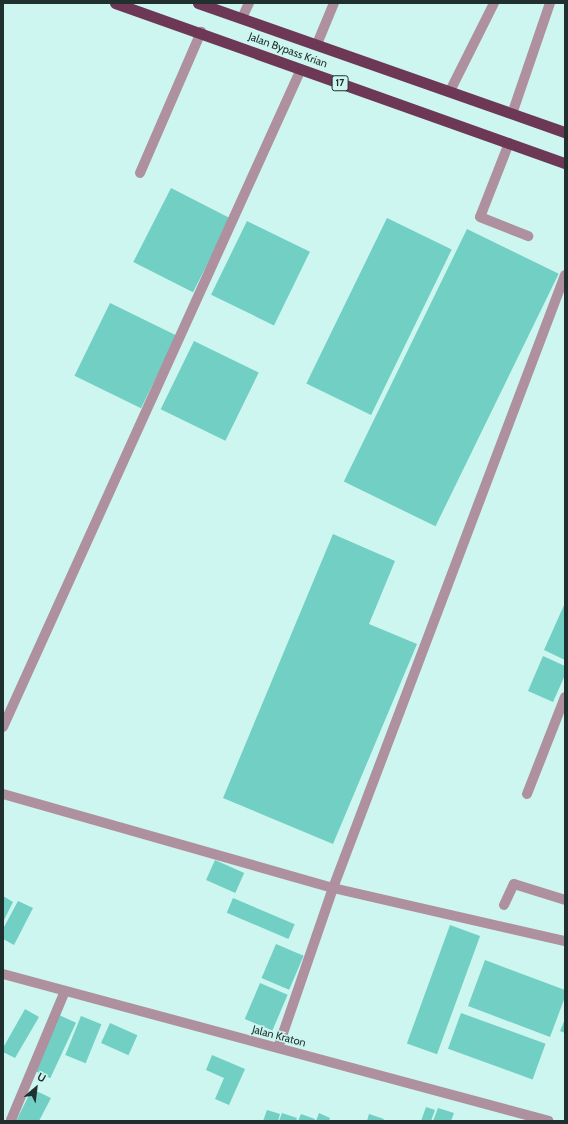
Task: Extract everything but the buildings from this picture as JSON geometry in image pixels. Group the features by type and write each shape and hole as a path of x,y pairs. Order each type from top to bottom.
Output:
{"highway":[{"name":"Jalan Bypass Krian","path":"115,3 201,32 301,69 565,162"},
{"name":"Jalan Bypass Krian","path":"198,3 565,132"}],"street":[{"path":"242,18 249,3"},
{"path":"317,44 334,3"},
{"path":"450,91 494,3"},
{"path":"512,114 550,3"},
{"path":"140,173 201,32"},
{"path":"3,727 301,69"},
{"path":"509,143 480,217 528,236"},
{"path":"278,1048 332,888 565,275"},
{"path":"527,794 565,697"},
{"path":"3,794 332,888 564,939"},
{"path":"504,906 514,884 565,900"},
{"name":"Jalan Kraton","path":"3,974 550,1121"},
{"path":"11,1120 65,991"}]}
